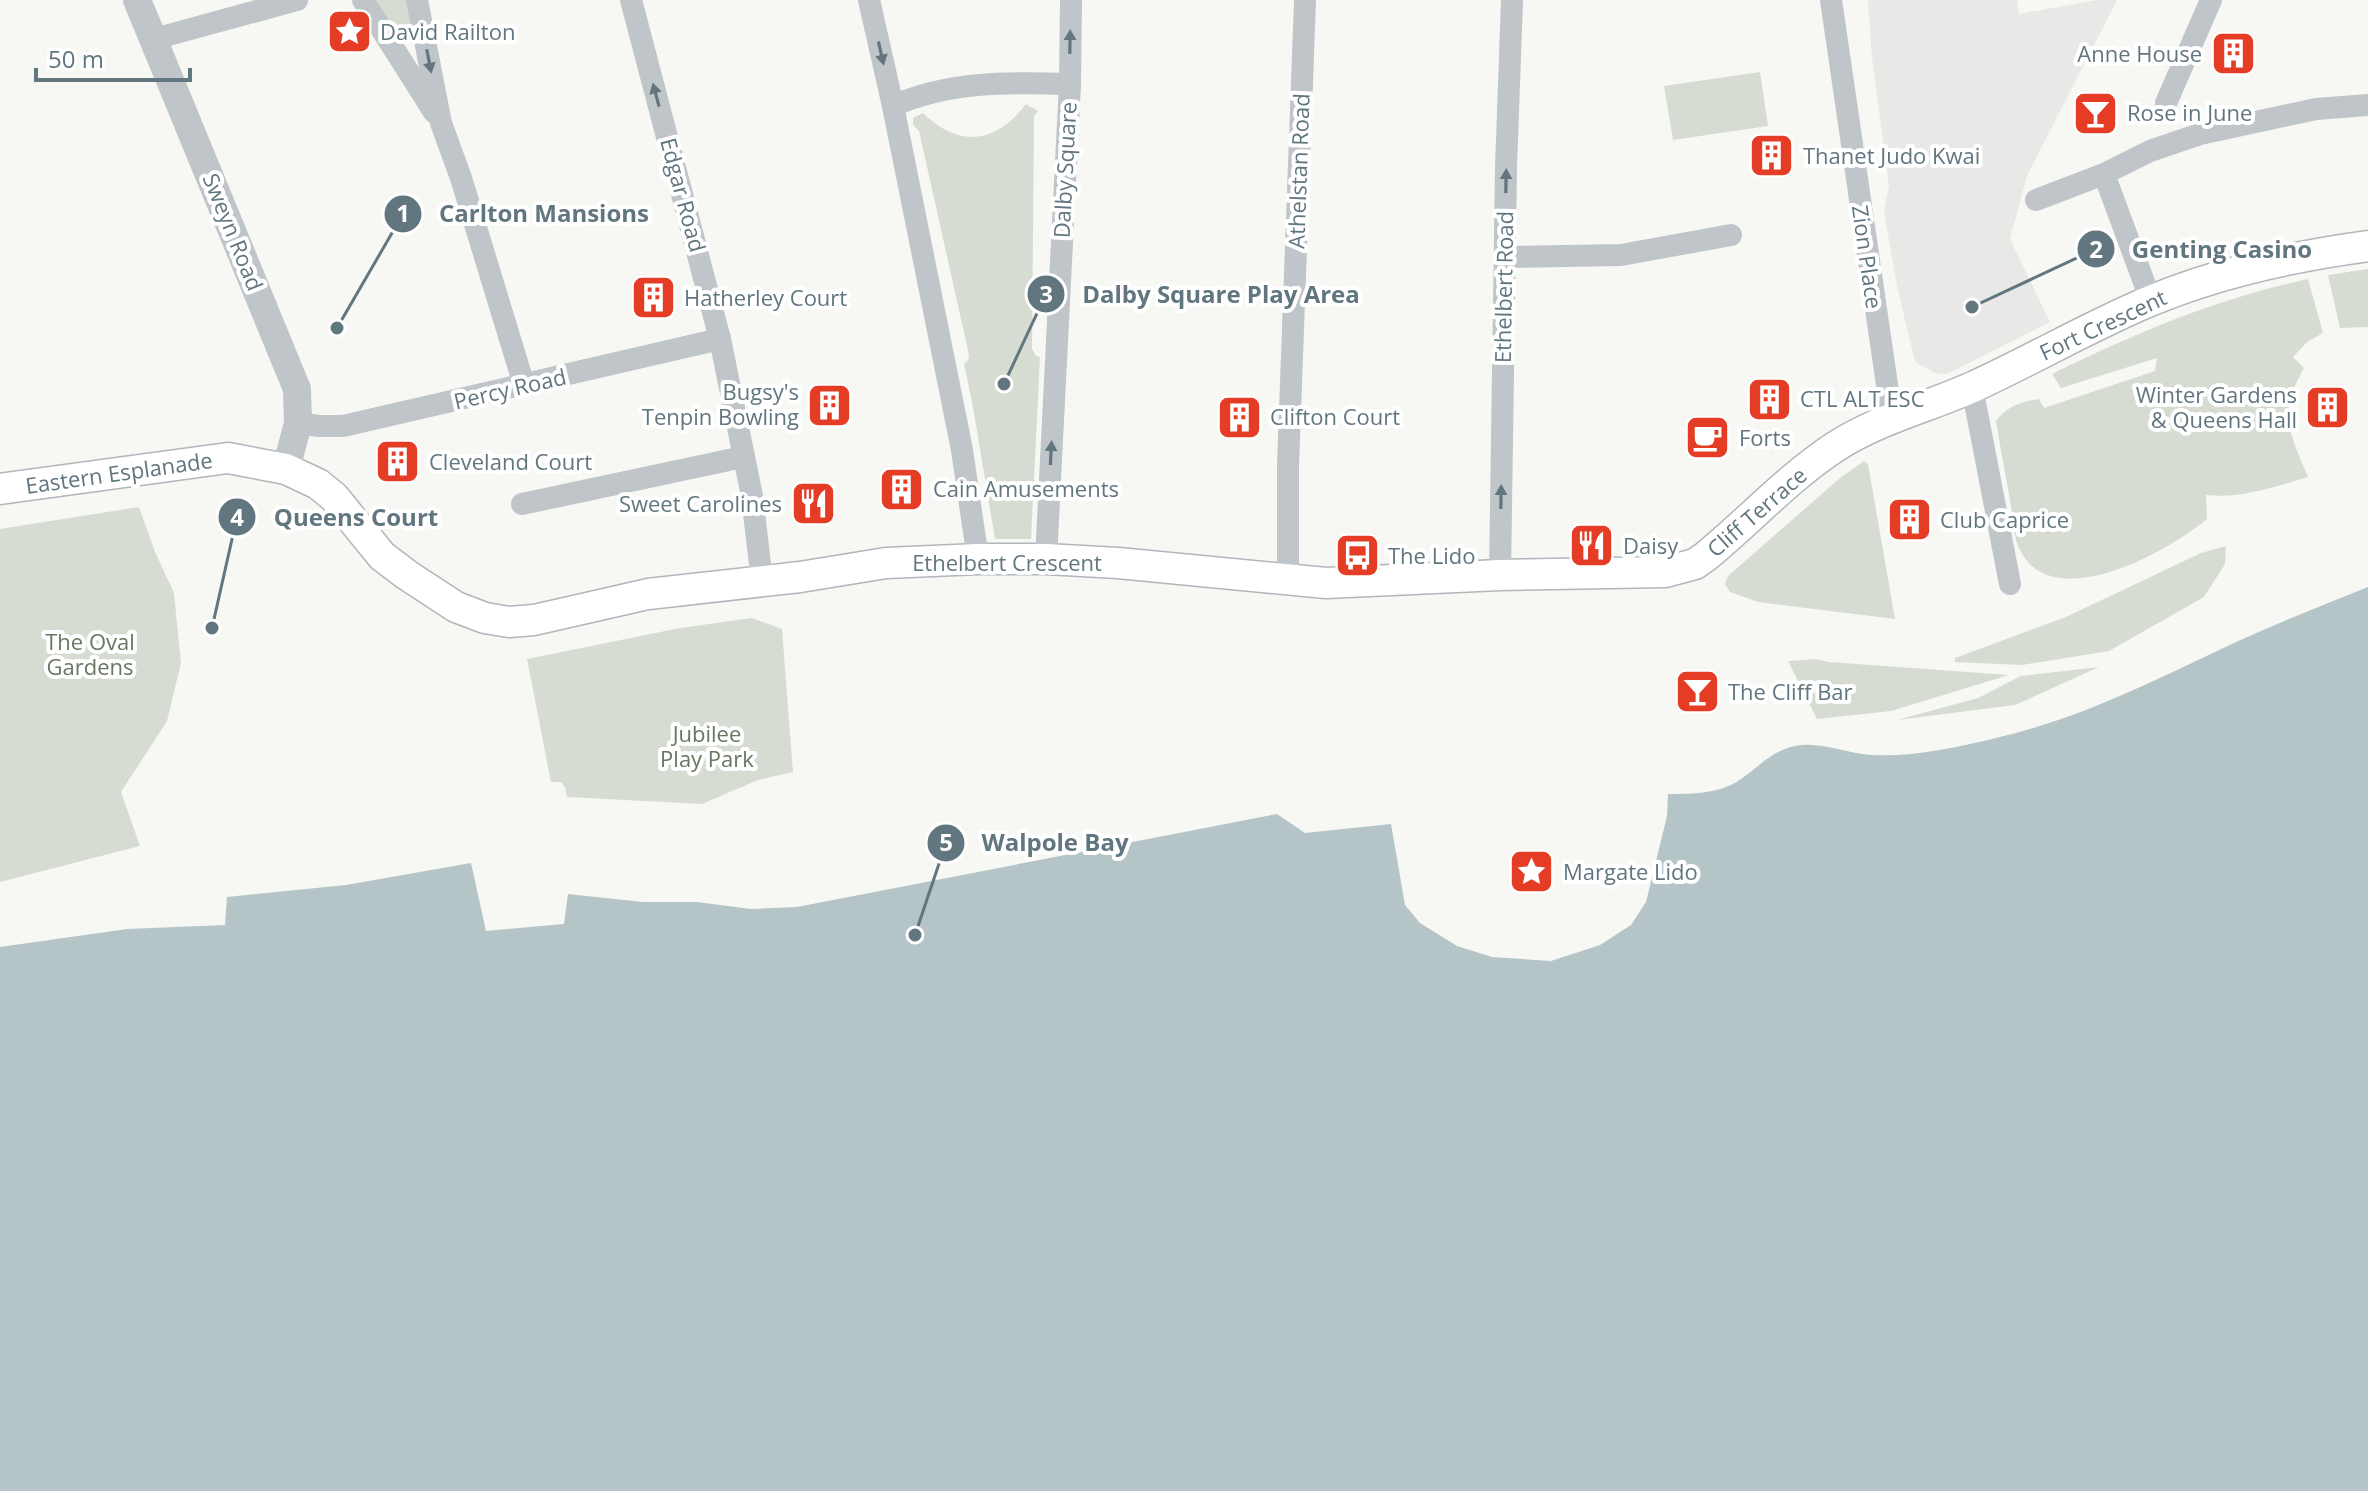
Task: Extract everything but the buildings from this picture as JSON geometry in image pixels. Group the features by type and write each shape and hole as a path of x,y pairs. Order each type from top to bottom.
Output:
{"main road":[{"name":"Fort Crescent","path":"1892,419 1972,387 2151,301 2246,270 2313,254 2368,246"},
{"name":"Cliff Terrace","path":"1564,574 1665,572 1695,564 1836,446 1892,419"},
{"name":"Eastern Esplanade","path":"0,489 228,458 286,469 318,484 334,497 382,556 456,607"},
{"name":"Ethelbert Crescent","path":"456,607 485,618 509,622 534,620 648,594 886,563 978,559 1118,563 1326,583 1564,574"}],"street":[{"name":"Sweyn Road","path":"137,0 297,389 298,423 286,469"},
{"path":"154,39 297,0"},
{"path":"363,0 441,123"},
{"path":"417,0 441,123 461,178 524,385"},
{"name":"Edgar Road","path":"631,0 720,339 752,496 762,581"},
{"path":"869,0 962,450 978,559"},
{"path":"1070,84 1071,0"},
{"name":"Athelstan Road","path":"1288,581 1288,466 1305,0"},
{"name":"Ethelbert Road","path":"1500,575 1512,0"},
{"name":"Zion Place","path":"1831,0 1892,419"},
{"path":"2166,103 2211,0"},
{"name":"Dalby Square","path":"893,106 917,95 968,85 1021,82 1070,84 1046,559"},
{"path":"2036,200 2104,174 2150,151 2200,134 2316,109 2368,105"},
{"path":"2104,174 2151,301"},
{"path":"1505,257 1621,255 1731,235"},
{"name":"Percy Road","path":"298,423 343,426 720,339"},
{"path":"1972,387 2010,584"},
{"path":"522,504 743,457"}],"shaded area":[{"path":"1868,0 2017,0 2019,14 2097,0 2117,0 2027,176 2010,239 2050,322 1947,374 1935,373 1915,362 1897,286 1884,212 1889,186 1872,58"},
{"path":"2368,587 2368,1491 0,1491 0,947 127,929 225,925 227,897 346,885 471,863 486,931 564,924 568,894 643,902 697,902 751,909 797,907 1277,814 1305,833 1391,824 1405,905 1420,923 1457,946 1492,957 1551,961 1600,945 1631,925 1646,902 1667,816 1668,794 1718,790 1741,779 1777,752 1795,746 1815,745 1862,754 1902,755 1948,749 2024,731 2116,698"}],"green space":[{"path":"374,0 408,0 413,29 409,36 398,37"},
{"path":"1760,72 1768,126 1673,140 1664,86"},
{"path":"1026,104 1038,111 1034,116 1032,349 1040,357 1031,539 995,539 964,364 969,355 919,131 913,125 913,118 923,113 950,132 977,137 1002,127"},
{"path":"2368,269 2368,327 2340,328 2328,275"},
{"path":"2308,279 2323,333 2307,342 2293,357 2304,368 2291,398 2289,422 2308,477 2245,494 2206,495 2207,519 2166,547 2111,572 2083,578 2057,578 2035,568 2016,540 1996,421 2010,408 2026,402 2039,399 2044,408 2155,371 2157,358 2061,388 2052,374 2177,319"},
{"path":"1864,461 1868,464 1895,619 1758,602 1730,592 1725,584 1728,576 1840,478"},
{"name":"The Oval Gardens","path":"139,507 174,593 181,663 167,721 121,792 140,846 0,882 0,529"},
{"path":"2226,546 2225,564 2204,597 2109,651 2022,665 1955,662 1955,658 2066,617 2201,553"},
{"name":"Jubilee Play Park","path":"752,618 782,629 793,772 758,780 702,804 567,797 561,782 551,782 527,659 680,628"},
{"path":"1816,659 2009,675 1891,711 1817,719 1788,661"},
{"path":"2099,667 2015,705 1897,720 1978,698 2021,676"}],"place":[{"name":"David Railton","path":"349,32"},
{"name":"Anne House","path":"2233,54"},
{"name":"Rose in June","path":"2096,113"},
{"name":"Thanet Judo Kwai","path":"1772,156"},
{"name":"Hatherley Court","path":"653,298"},
{"name":"Genting Casino","path":"1972,307"},
{"name":"Carlton Mansions","path":"337,328"},
{"name":"Dalby Square Play Area","path":"1004,384"},
{"name":"CTL ALT ESC","path":"1769,399"},
{"name":"Bugsy's Tenpin Bowling","path":"830,405"},
{"name":"Winter Gardens & Queens Hall","path":"2328,408"},
{"name":"Clifton Court","path":"1239,417"},
{"name":"Forts","path":"1708,438"},
{"name":"Cleveland Court","path":"398,462"},
{"name":"Cain Amusements","path":"902,489"},
{"name":"Sweet Carolines","path":"813,504"},
{"name":"Club Caprice","path":"1909,520"},
{"name":"Daisy","path":"1592,546"},
{"name":"The Lido","path":"1357,556"},
{"name":"Queens Court","path":"212,628"},
{"name":"The Cliff Bar","path":"1697,692"},
{"name":"Margate Lido","path":"1532,872"},
{"name":"Walpole Bay","path":"915,935"}]}
